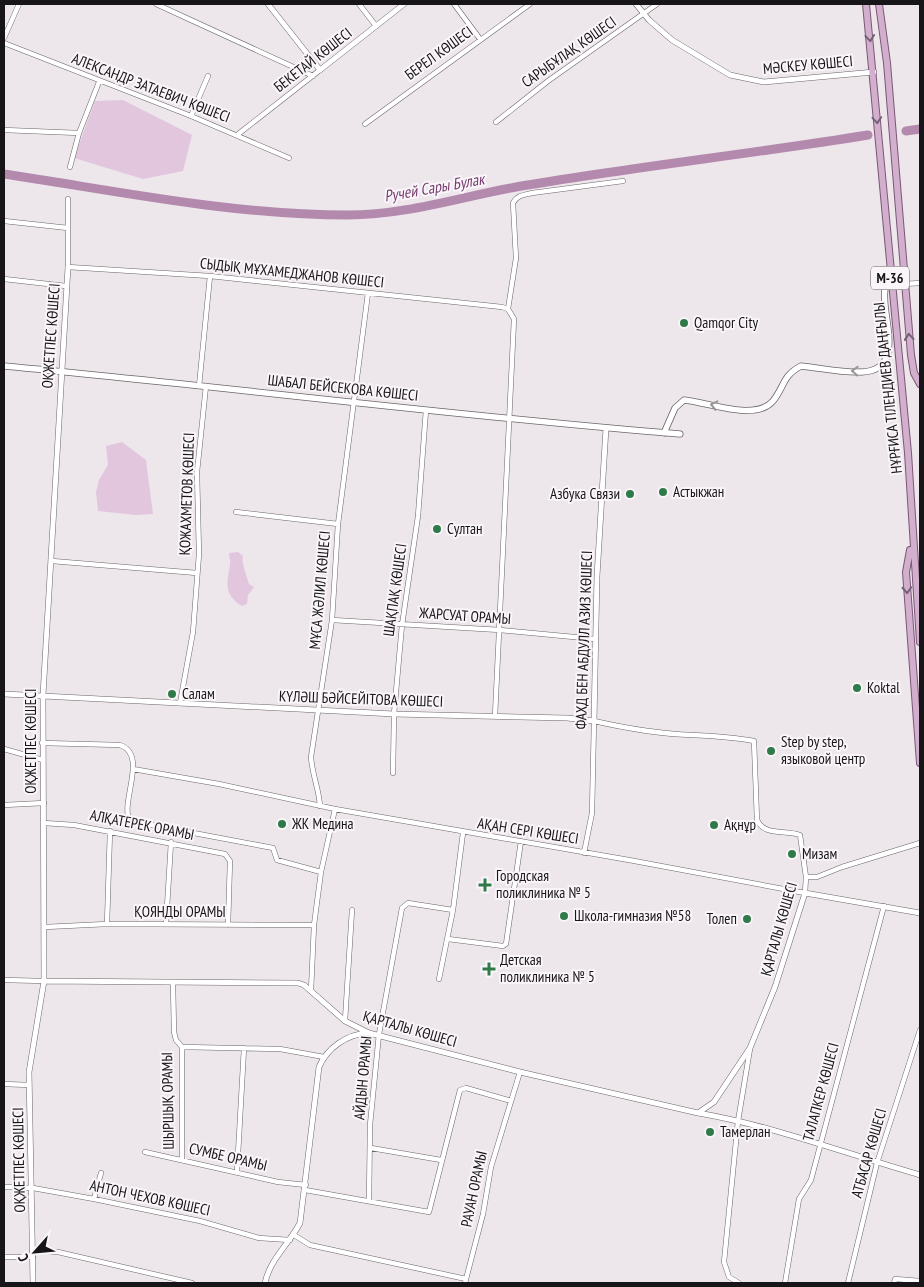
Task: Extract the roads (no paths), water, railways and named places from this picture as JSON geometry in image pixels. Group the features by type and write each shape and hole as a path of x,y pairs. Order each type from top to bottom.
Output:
{"main road":[{"name":"M-36","path":"866,4 874,72"},
{"name":"M-36","path":"879,4 887,70"},
{"name":"МӘСКЕУ КӨШЕСІ","path":"874,72 887,70"},
{"name":"НҰРҒИСА ТІЛЕНДИЕВ ДАҢҒЫЛЫ","path":"887,70 895,184 911,355 914,373 920,384"},
{"name":"НҰРҒИСА ТІЛЕНДИЕВ ДАҢҒЫЛЫ","path":"874,72 890,278 905,427 920,642"},
{"path":"882,185 895,184"},
{"path":"664,433 675,408 684,400 752,411 768,405 780,390 784,378 801,366 861,372 876,370 887,357 889,343 885,289 890,278"},
{"name":"ШАБАЛ БЕЙСЕКОВА КӨШЕСІ","path":"4,366 355,401 507,420 680,434"},
{"path":"912,521 920,520"},
{"path":"912,542 906,572 920,763"}],"street":[{"path":"4,38 19,4"},
{"path":"156,4 314,76"},
{"path":"268,4 320,70"},
{"path":"359,4 376,26"},
{"name":"БЕКЕТАЙ КӨШЕСІ","path":"237,135 404,4"},
{"path":"454,4 480,39"},
{"name":"БЕРЕЛ КӨШЕСІ","path":"365,124 530,4"},
{"name":"МӘСКЕУ КӨШЕСІ","path":"636,4 672,40 730,75 754,81 874,72"},
{"name":"САРЫБҰЛАҚ КӨШЕСІ","path":"496,122 548,80 657,4"},
{"name":"АЛЕКСАНДР ЗАТАЕВИЧ КӨШЕСІ","path":"4,43 99,82 191,116 289,158"},
{"path":"191,116 208,76"},
{"path":"70,167 79,133 99,82"},
{"path":"4,130 79,133"},
{"path":"495,716 500,630 507,420 514,319 509,311 516,258 513,203 518,196 532,193 623,181"},
{"name":"ОҚЖЕТПЕС КӨШЕСІ","path":"33,1283 33,1188 29,1085 30,1061 44,980 43,695 68,267 68,199"},
{"path":"4,221 68,228"},
{"name":"СЫДЫҚ МҰХАМЕДЖАНОВ КӨШЕСІ","path":"68,267 210,276 502,307 509,311"},
{"name":"ҚОЖАХМЕТОВ КӨШЕСІ","path":"180,703 193,632 197,572 198,472 202,386 210,276"},
{"path":"4,279 66,286"},
{"path":"904,284 920,283"},
{"name":"МҰСА ЖӘЛИЛ КӨШЕСІ","path":"320,806 319,788 312,769 311,757 332,620 338,524 368,293"},
{"name":"ШАҚПАҚ КӨШЕСІ","path":"393,773 394,714 402,624 418,516 426,410"},
{"name":"ФАХД БЕН АБДУЛЛ АЗИЗ КӨШЕСІ","path":"584,853 592,813 595,639 606,428"},
{"name":"МҰСА ЖӘЛИЛ КӨШЕСІ","path":"236,512 338,524"},
{"name":"ҚОЖАХМЕТОВ КӨШЕСІ","path":"52,560 197,572"},
{"name":"ЖАРСУАТ ОРАМЫ","path":"332,620 500,630 595,639"},
{"name":"КҮЛӘШ БӘЙСЕЙІТОВА КӨШЕСІ","path":"4,694 394,714 495,716 594,721 691,735 716,735 754,741 757,820 760,826 769,832 790,832 800,836 806,877"},
{"path":"42,743 120,745 127,749 132,757 133,769 128,809 130,821 273,848 277,860 321,872"},
{"path":"4,749 43,760"},
{"name":"АҚАН СЕРІ КӨШЕСІ","path":"133,769 463,833 521,841 920,913"},
{"path":"4,805 44,803"},
{"path":"311,991 314,925 321,872 335,809"},
{"name":"АЛҚАТЕРЕК ОРАМЫ","path":"44,823 74,825 110,831 223,853 230,861 228,925"},
{"path":"107,924 110,831"},
{"path":"439,979 453,910 463,833"},
{"path":"448,939 503,946 506,944 521,841"},
{"path":"166,924 171,842"},
{"name":"ҚАРТАЛЫ КӨШЕСІ","path":"698,1113 714,1102 750,1048 776,987 805,893 806,877 817,877 842,867 920,843"},
{"name":"АЙДЫН ОРАМЫ","path":"369,1201 372,1108 379,1034 402,908 408,903 453,910"},
{"name":"ТАЛАПКЕР КӨШЕСІ","path":"785,1283 799,1199 811,1180 884,906"},
{"name":"АЙДЫН ОРАМЫ","path":"345,1021 352,910"},
{"name":"ҚОЯНДЫ ОРАМЫ","path":"45,926 107,924 314,925"},
{"name":"ҚАРТАЛЫ КӨШЕСІ","path":"4,980 304,985 345,1021 369,1032 520,1072 738,1121 920,1175"},
{"name":"ШЫРШЫҚ ОРАМЫ","path":"173,983 174,1032 176,1040 182,1047 182,1160"},
{"name":"АТБАСАР КӨШЕСІ","path":"848,1283 878,1163 920,1030"},
{"path":"265,1283 267,1272 278,1253 292,1238 300,1223 306,1188 316,1077 324,1057 333,1047 348,1038 358,1033 369,1032"},
{"path":"182,1047 280,1050 324,1057"},
{"path":"238,1172 244,1048"},
{"path":"739,1283 728,1277 724,1262 738,1121 750,1048"},
{"name":"РАУАН ОРАМЫ","path":"466,1281 483,1214 491,1167 520,1072"},
{"path":"4,1084 29,1085"},
{"path":"371,1148 441,1160 461,1088 511,1101"},
{"name":"СУМБЕ ОРАМЫ","path":"145,1152 306,1188 429,1212 441,1160"},
{"path":"94,1199 101,1173"},
{"name":"АНТОН ЧЕХОВ КӨШЕСІ","path":"4,1187 33,1188 94,1199 200,1221 259,1238 292,1238 310,1245 466,1281"},
{"path":"33,1250 58,1252 192,1283"},
{"path":"4,1257 33,1257"},
{"path":"894,1283 895,1279 920,1281"}],"waterway":[{"path":"906,131 920,129"},
{"name":"Ручей Сары Булак","path":"4,174 218,207 305,214 348,215 411,209 516,187 868,135"}],"place":[{"name":"Qamqor City","path":"684,323"},
{"name":"Астыкжан","path":"663,492"},
{"name":"Азбука Связи","path":"630,494"},
{"name":"Султан","path":"437,529"},
{"name":"Koktal","path":"857,688"},
{"name":"Салам","path":"172,694"},
{"name":"Step by step, языковой центр","path":"771,751"},
{"name":"ЖК Медина","path":"282,824"},
{"name":"Ақнұр","path":"714,825"},
{"name":"Мизам","path":"792,854"},
{"name":"Городская поликлиника № 5","path":"485,885"},
{"name":"Школа-гимназия №58","path":"564,916"},
{"name":"Толеп","path":"747,919"},
{"name":"Детская поликлиника № 5","path":"489,969"},
{"name":"Тамерлан","path":"710,1132"}]}
